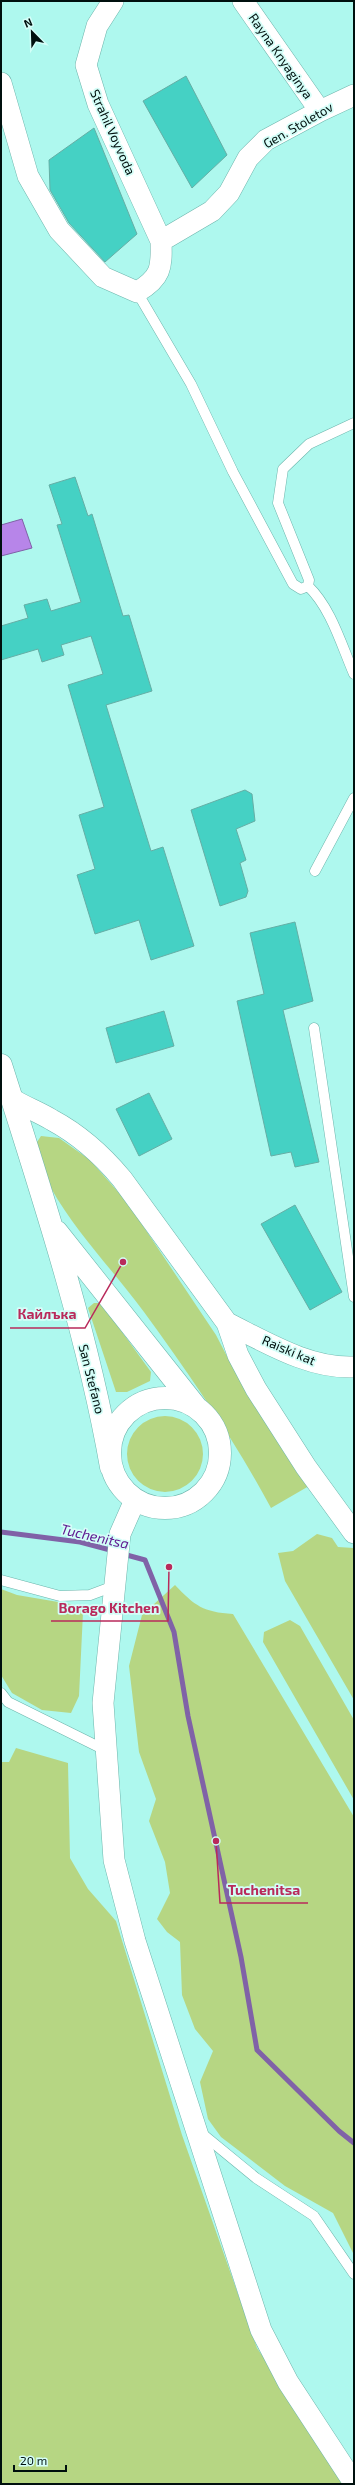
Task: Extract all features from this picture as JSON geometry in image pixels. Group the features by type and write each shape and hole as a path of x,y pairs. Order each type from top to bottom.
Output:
{"street":[{"name":"Strahil Voyvoda","path":"113,1 97,26 86,65 98,104 161,241"},
{"name":"Rayna Knyaginya","path":"243,1 320,111"},
{"path":"1,83 28,176 59,230 103,277 137,292 152,283 162,265 161,241"},
{"name":"Gen. Stoletov","path":"161,241 212,211 229,192 248,158 266,140 320,111 354,95"},
{"name":"San Stefano","path":"1,1065 50,1223 99,1398 111,1467"},
{"path":"12,1099 71,1132 105,1159 227,1323 238,1355 256,1389 306,1467 354,1533"},
{"name":"San Stefano","path":"50,1223 196,1407"},
{"name":"Raiski kat","path":"227,1323 286,1351 316,1362 340,1368 354,1367"},
{"path":"164,1398 181,1400 196,1407 207,1417 216,1429 220,1444 221,1459 217,1474 209,1487 192,1501 172,1509 157,1508 135,1500 120,1486 111,1467 109,1450 113,1434 121,1420 133,1408 148,1401 164,1398"},
{"path":"135,1500 120,1534 102,1703 114,1860 135,1941 261,2330 288,2382 354,2483"}],"lane":[{"path":"137,292 190,384 233,472 293,584 301,589 308,586"},
{"path":"308,586 309,580 278,503 283,469 309,444 354,423"},
{"path":"308,586 318,595 354,674"},
{"path":"315,871 354,798"},
{"path":"314,1028 354,1298"},
{"path":"1,1580 60,1596 90,1595 114,1586"},
{"path":"1,1693 8,1702 105,1750"},
{"path":"196,2128 256,2178 314,2216 354,2274"}],"green space":[{"path":"41,1136 59,1138 90,1160 127,1202 216,1335 231,1364 309,1486 271,1508 227,1432 178,1360 144,1312 61,1205 44,1172 35,1145"},
{"path":"94,1303 101,1303 151,1372 150,1381 127,1392 116,1392 88,1308"},
{"path":"165,1416 179,1419 192,1427 200,1440 203,1454 200,1468 192,1481 179,1489 165,1492 151,1489 138,1481 130,1468 127,1454 130,1440 138,1427 151,1419"},
{"path":"317,1534 332,1538 338,1547 354,1548 354,1700 285,1581 278,1553 293,1551"},
{"path":"175,1585 200,1607 214,1612 233,1614 354,1817 354,2255 333,2213 285,2186 221,2137 208,2119 200,2082 213,2051 195,2029 182,1995 180,1942 167,1932 157,1919 170,1893 165,1862 149,1821 156,1799 139,1752 129,1666 142,1615"},
{"path":"1,1589 17,1595 70,1604 78,1607 83,1612 79,1696 71,1713 42,1710 12,1693 1,1675"},
{"path":"290,1620 300,1626 354,1720 354,1800 263,1642 264,1632"},
{"path":"16,1748 68,1763 70,1858 88,1889 116,1921 182,2135 257,2348 350,2484 1,2484 1,1762 9,1762"}],"shaded area":[{"path":"22,519 32,548 1,556 1,525"}],"building":[{"path":"186,76 227,155 192,188 143,101"},
{"path":"94,128 137,234 105,262 69,223 50,190 49,160"},
{"path":"75,477 88,516 92,514 123,616 129,615 152,691 106,705 151,851 163,847 194,946 151,960 139,920 95,934 77,875 95,869 79,815 104,807 68,685 103,674 91,636 61,645 64,655 42,662 38,649 1,660 1,626 28,618 24,605 47,599 51,611 81,602 57,525 62,524 49,485"},
{"path":"245,790 252,794 255,821 236,829 246,860 240,863 248,891 246,897 220,906 191,810"},
{"path":"295,922 313,1001 283,1010 319,1162 295,1167 291,1152 271,1156 237,1001 264,994 250,933"},
{"path":"164,1011 174,1046 116,1063 106,1028"},
{"path":"149,1093 172,1139 139,1156 116,1109"},
{"path":"295,1205 342,1292 310,1310 261,1224"}],"waterway":[{"name":"Tuchenitsa","path":"1,1532 80,1542 114,1551"},
{"name":"Tuchenitsa","path":"123,1554 145,1560 174,1632 188,1716 241,1957 257,2050 339,2131 354,2143"}],"place":[{"name":"Кайлъка","path":"123,1262"},
{"name":"Borago Kitchen","path":"169,1567"},
{"name":"Tuchenitsa","path":"216,1841"}]}
